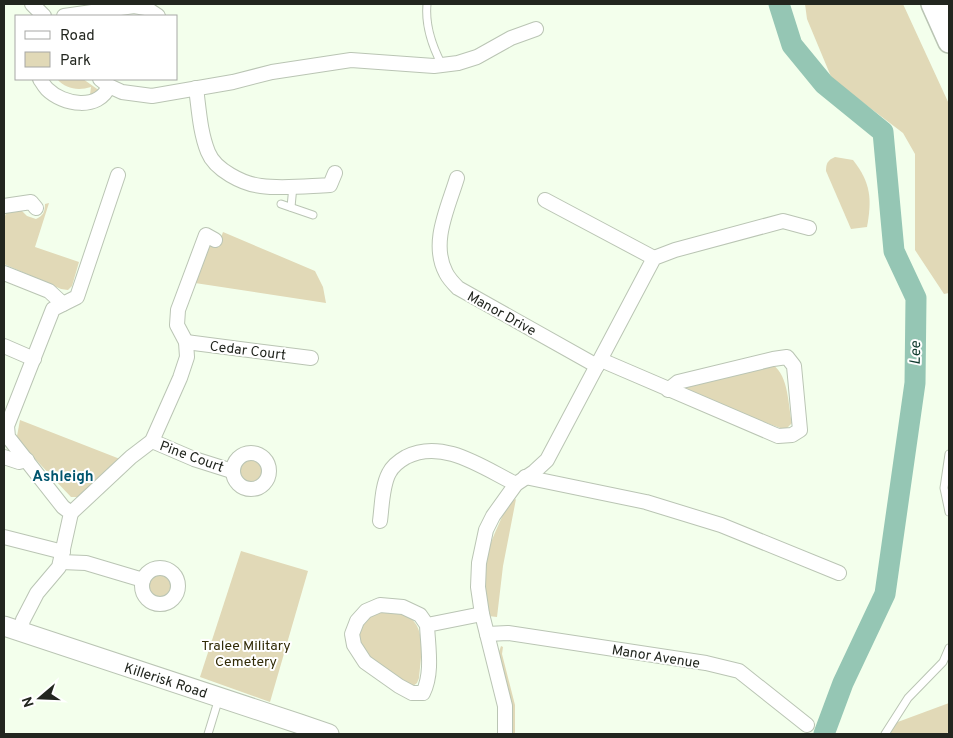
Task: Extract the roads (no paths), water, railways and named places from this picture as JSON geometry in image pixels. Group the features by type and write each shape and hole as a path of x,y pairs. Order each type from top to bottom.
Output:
{"main road":[{"path":"932,4 949,42"},
{"name":"Killerisk Road","path":"12,629 329,734"}],"street":[{"path":"32,4 43,15"},
{"path":"71,15 134,6 146,8 156,15"},
{"path":"104,82 122,92 152,96 233,82 272,72 351,60 434,66 458,63 477,57 511,38 536,29"},
{"path":"41,80 46,88 55,95 70,101 85,103 98,100 106,92 104,82"},
{"path":"196,88 201,126 208,154 218,167 232,176 260,186 330,185 335,173"},
{"path":"71,514 63,507 8,437 7,426 53,309 77,297 118,175"},
{"name":"Manor Drive","path":"457,178 438,240 442,263 447,275 458,288 599,363 778,436 792,435 800,430 794,366 787,357 678,382 668,390"},
{"path":"544,200 654,258"},
{"path":"4,206 31,202 36,208"},
{"path":"505,734 506,706 486,634 478,586 479,563 486,530 493,516 521,481 547,460 654,258 675,250 783,221 809,228"},
{"path":"12,629 24,620 37,593 59,567 71,514 131,457 152,441 180,378 187,356 186,342 177,325 178,310 206,235 215,240"},
{"path":"4,273 50,291 63,304"},
{"name":"Cedar Court","path":"186,342 311,358"},
{"path":"4,346 34,359"},
{"name":"Pine Court","path":"152,441 194,460 232,471"},
{"path":"380,521 384,488 389,473 397,462 415,453 434,450 457,455 521,481 646,502 720,525 839,574"},
{"path":"4,457 19,462 27,460"},
{"path":"4,537 62,557 143,580"},
{"path":"380,605 403,607 420,615 427,625 428,683 423,693 412,693 399,686 365,662 354,645 352,634 357,620 366,612 380,605"},
{"path":"427,625 482,614"},
{"name":"Manor Avenue","path":"486,634 508,633 696,662 739,671 807,725"}],"lane":[{"path":"427,4 426,17 434,50 442,65"},
{"path":"291,207 293,186"},
{"path":"281,204 313,215"},
{"path":"949,454 944,488 949,512"},
{"path":"885,734 908,698 943,662 949,648"},
{"path":"208,734 219,698"}],"waterway":[{"name":"Lee","path":"779,4 792,45 824,84 883,132 894,251 916,298 915,383 885,594 843,683 824,734"}],"district":[{"name":"Ashleigh","path":"63,476"}],"park label":[{"name":"Tralee Military Cemetery","path":"246,654"}]}
